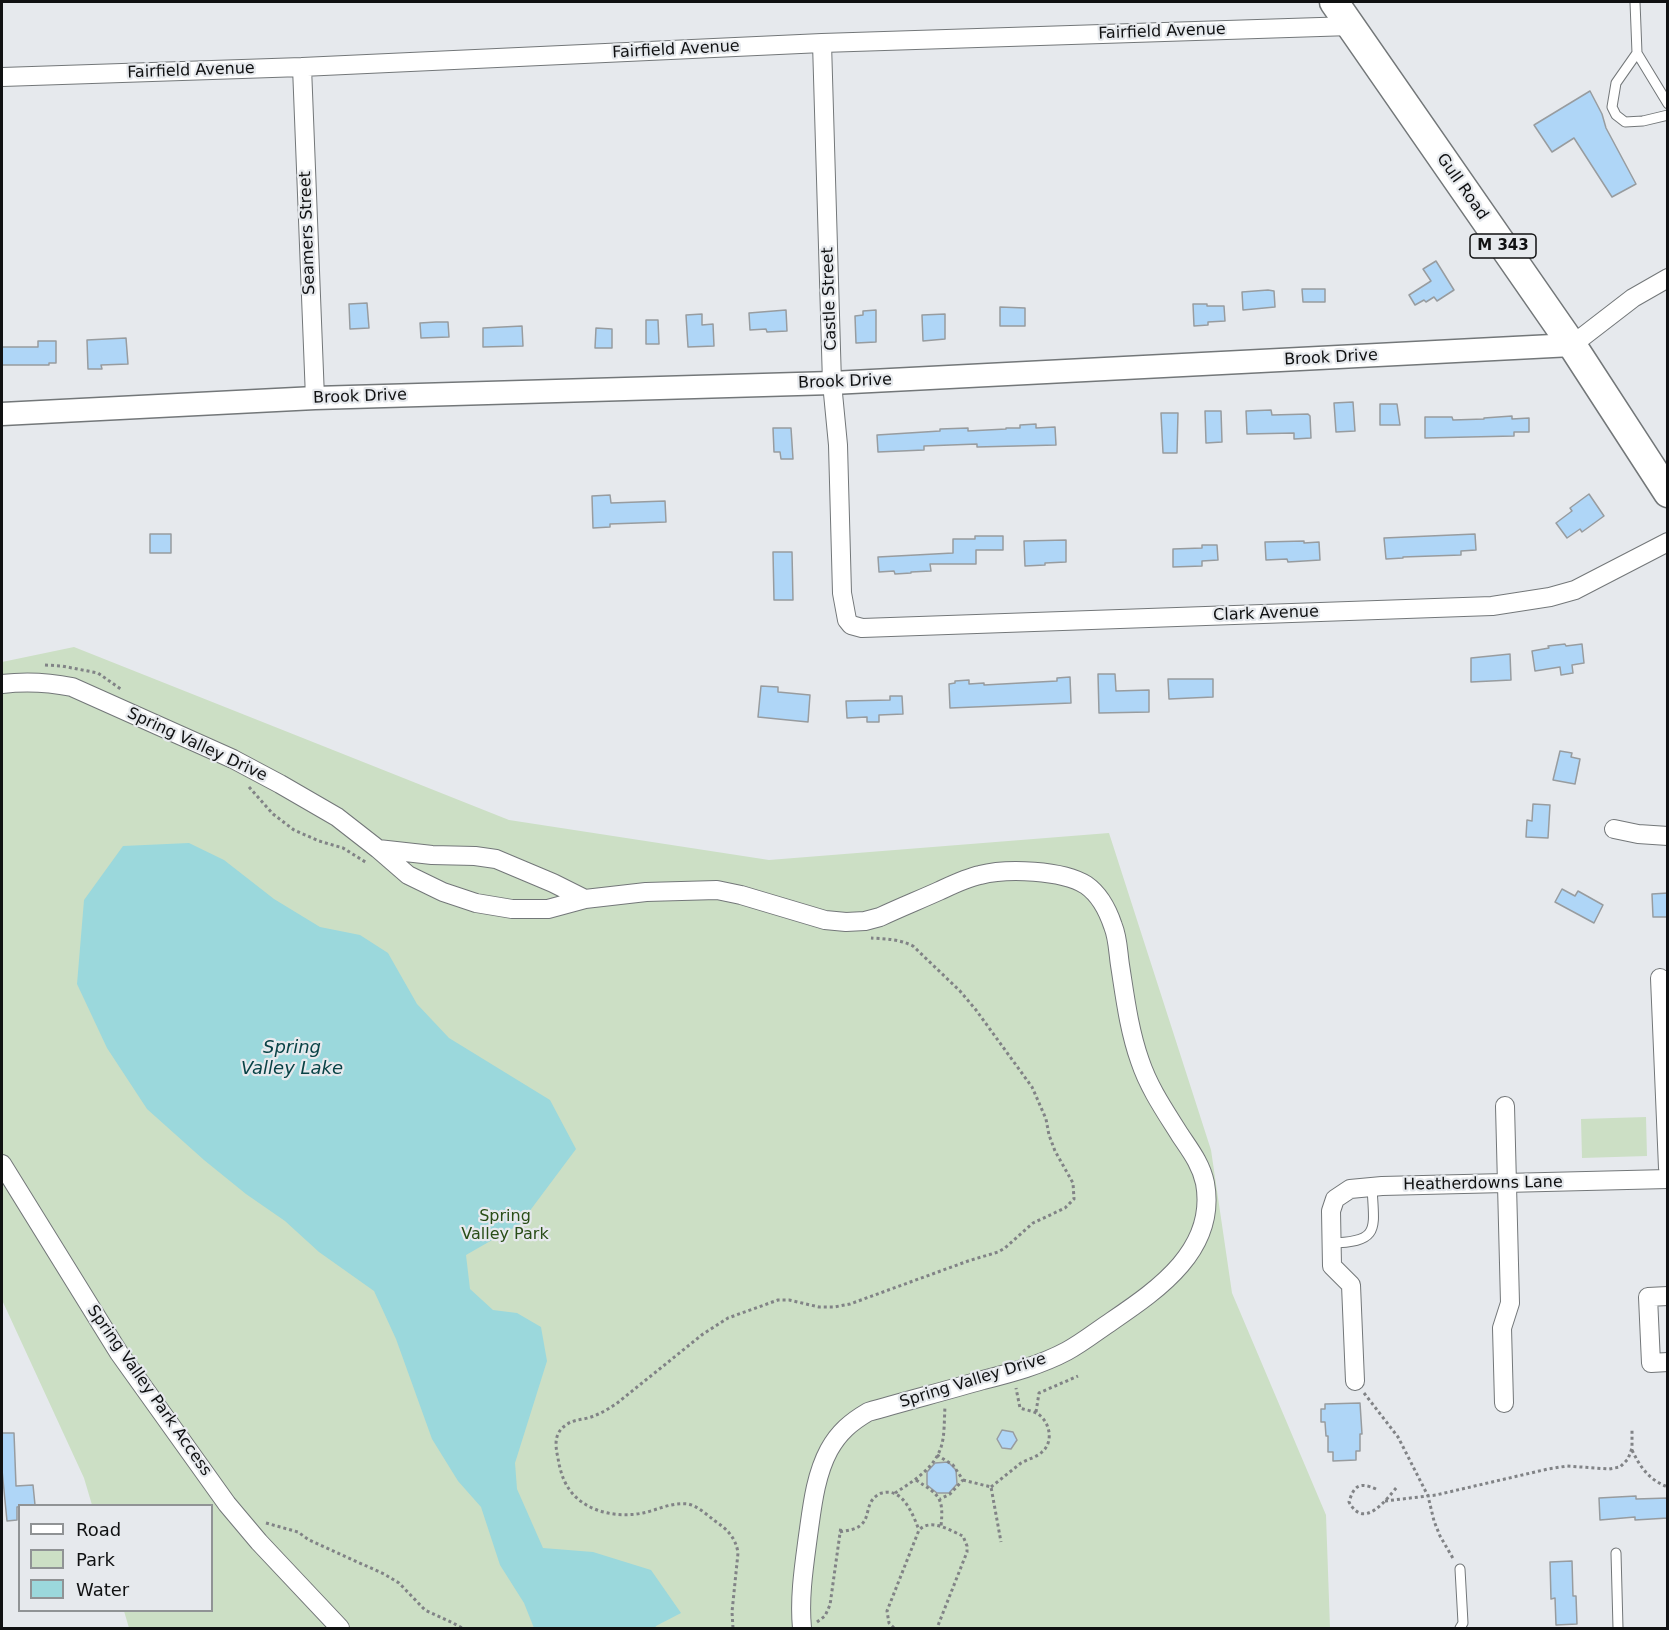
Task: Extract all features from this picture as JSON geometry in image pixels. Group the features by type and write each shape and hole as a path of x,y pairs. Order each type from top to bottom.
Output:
{"main road":[{"name":"Gull Road","path":"1334,2 1572,345 1668,493"}],"street":[{"name":"Fairfield Avenue","path":"2,77 302,67 822,43 1352,26"},
{"name":"Castle Street","path":"822,43 832,383 838,445 842,593 847,620 851,625"},
{"name":"Seamers Street","path":"302,67 315,398"},
{"path":"1572,345 1634,298 1667,278"},
{"name":"Brook Drive","path":"2,414 315,398 832,383 1572,345"},
{"name":"Clark Avenue","path":"851,625 862,628 1492,606 1550,597 1575,590 1668,542"},
{"name":"Spring Valley Drive","path":"2,684 46,682 72,687 233,759 337,817 374,857 443,892 476,903 512,909 548,909 585,899 646,892 717,890 825,920 865,921 880,917 964,880 1006,870 1074,879 1088,886 1099,898 1114,928 1130,1027 1137,1054 1154,1094 1199,1163 1207,1199 1206,1218 1196,1242 1167,1280 1149,1296 1067,1351 1010,1373 868,1412 852,1421 837,1437 828,1452 819,1478 812,1507 801,1601 802,1627"},
{"path":"1614,829 1638,834 1668,836"},
{"path":"374,857 432,855 496,859 554,883 585,899"},
{"path":"1660,978 1668,1168"},
{"path":"1504,1403 1502,1328 1510,1304 1505,1106"},
{"name":"Spring Valley Park Access","path":"2,1164 119,1353 227,1504 340,1629"},
{"name":"Heatherdowns Lane","path":"1355,1381 1351,1286 1332,1266 1331,1237 1331,1211 1335,1199 1350,1189 1668,1179"},
{"path":"1668,1296 1648,1297 1651,1363 1668,1362"}],"lane":[{"path":"1635,2 1637,53 1668,104"},
{"path":"1637,53 1616,83 1612,107 1625,122 1643,121 1668,115"},
{"path":"1331,1237 1347,1242 1361,1240 1370,1233 1374,1221 1372,1187"},
{"path":"1616,1553 1618,1629"},
{"path":"1460,1569 1463,1623 1460,1629"}],"path":[{"path":"44,664 98,673 128,694"},
{"path":"249,787 273,814 294,830 320,841 374,857"},
{"path":"734,1629 732,1612 738,1553 737,1545 727,1530 690,1504 673,1504 641,1513 621,1515 604,1513 592,1508 570,1490 564,1480 556,1449 556,1438 560,1430 567,1423 604,1413 703,1334 728,1318 778,1300 803,1302 819,1307 850,1304 998,1252 1033,1223 1065,1208 1074,1198 1073,1183 1055,1151 1046,1119 1032,1088 976,1010 960,991 913,946 891,939 862,938"},
{"path":"991,1487 1023,1462 1043,1451 1048,1443 1048,1426 1036,1412 1020,1408 1017,1390 1010,1373"},
{"path":"1036,1412 1039,1393 1078,1376"},
{"path":"1355,1381 1398,1437 1428,1496 1440,1536 1460,1569"},
{"path":"896,1493 916,1480 940,1450 947,1390"},
{"path":"1385,1501 1428,1496 1548,1468 1620,1467 1628,1459 1632,1448 1632,1429"},
{"path":"1632,1448 1646,1473 1656,1483 1668,1487"},
{"path":"937,1455 953,1465 963,1480 991,1487"},
{"path":"916,1480 940,1499 943,1509 940,1527"},
{"path":"940,1499 950,1494 963,1480"},
{"path":"1376,1489 1359,1485 1351,1495 1349,1502 1357,1513 1371,1513 1397,1487"},
{"path":"991,1487 1001,1542"},
{"path":"840,1532 855,1529 861,1525 866,1518 871,1501 876,1496 889,1492 896,1493 902,1499 909,1508 919,1530"},
{"path":"244,1523 258,1520 298,1532 309,1540 384,1574 399,1583 425,1610 462,1629"},
{"path":"894,1629 889,1623 887,1611 919,1530 928,1524 963,1536 967,1546 967,1552 937,1629"},
{"path":"802,1627 816,1623 825,1616 830,1605 840,1526"}],"green space":[{"name":"Spring Valley Park","path":"74,647 509,820 769,860 1109,833 1211,1150 1232,1293 1326,1515 1330,1628 129,1628 124,1612 213,1612 213,1504 92,1504 84,1478 2,1300 2,662"},
{"path":"1646,1117 1647,1156 1582,1158 1581,1119"}],"water":[{"name":"Spring Valley Lake","path":"189,843 224,860 274,899 320,927 360,935 388,953 417,1004 449,1038 550,1100 576,1149 520,1224 466,1255 470,1289 493,1310 517,1313 541,1327 547,1361 515,1463 517,1489 543,1548 593,1552 651,1570 681,1613 655,1628 534,1628 524,1603 500,1565 481,1507 458,1481 432,1439 396,1339 374,1291 319,1252 285,1221 246,1194 147,1109 107,1048 77,984 84,900 123,846"}],"building":[{"path":"1590,91 1602,114 1606,128 1636,184 1612,197 1574,138 1552,152 1534,125"},
{"path":"1436,261 1454,290 1437,301 1434,297 1415,305 1409,295 1431,281 1423,269"},
{"path":"1302,289 1325,289 1325,302 1303,302"},
{"path":"1274,291 1275,307 1243,310 1242,292"},
{"path":"367,303 369,328 350,329 349,304"},
{"path":"1193,304 1224,306 1225,321 1194,326"},
{"path":"1000,307 1025,308 1025,326 1000,326"},
{"path":"786,310 787,331 750,330 749,313"},
{"path":"876,310 876,342 856,343 855,316 863,315 863,311"},
{"path":"702,314 702,325 713,324 714,346 688,347 686,315"},
{"path":"945,314 945,339 923,341 922,315"},
{"path":"646,320 658,320 659,344 646,344"},
{"path":"448,322 449,337 421,338 420,323"},
{"path":"522,326 523,346 483,347 483,328"},
{"path":"596,328 612,329 612,348 595,348"},
{"path":"126,338 128,364 101,365 102,369 88,369 87,340"},
{"path":"38,341 56,341 56,363 2,365 2,347 38,347"},
{"path":"1353,402 1355,431 1336,432 1334,403"},
{"path":"1380,404 1397,404 1400,425 1380,425"},
{"path":"1271,410 1272,415 1308,414 1311,438 1294,439 1294,433 1247,434 1246,411"},
{"path":"1205,411 1221,411 1222,442 1206,443"},
{"path":"1161,413 1178,413 1177,453 1163,453"},
{"path":"1512,416 1512,419 1529,418 1529,432 1514,432 1514,436 1425,438 1425,417 1452,417 1453,420"},
{"path":"1036,424 1036,428 1055,427 1056,445 924,446 924,450 878,452 877,435 940,431 940,429 968,428 968,431 1006,429"},
{"path":"773,428 791,428 793,459 781,459 780,452 774,452"},
{"path":"1589,494 1604,516 1582,532 1580,529 1567,538 1556,523 1572,511 1570,508"},
{"path":"610,495 611,503 665,501 666,522 610,524 610,527 593,528 592,496"},
{"path":"150,534 171,534 171,553 150,553"},
{"path":"1475,534 1476,550 1461,551 1461,555 1386,559 1384,538"},
{"path":"975,536 1003,536 1003,550 976,550 976,564 930,564 931,571 895,574 894,571 879,572 878,557 953,553 953,539 975,539"},
{"path":"1066,540 1066,562 1025,566 1024,541"},
{"path":"1304,541 1304,543 1319,542 1320,560 1288,562 1287,559 1266,560 1265,542"},
{"path":"1202,545 1217,545 1218,560 1202,561 1202,566 1173,567 1173,549 1202,548"},
{"path":"773,552 792,552 793,600 774,600"},
{"path":"1565,644 1566,646 1582,644 1584,663 1572,665 1573,673 1561,675 1560,667 1535,671 1532,651"},
{"path":"1510,654 1511,680 1471,682 1471,658"},
{"path":"1098,674 1115,674 1116,691 1149,690 1149,712 1099,713"},
{"path":"1070,677 1071,703 950,708 949,684 955,681 969,680 969,684 984,683 984,685 1057,681 1057,678"},
{"path":"1168,679 1213,679 1213,697 1169,699"},
{"path":"761,686 778,687 778,692 810,695 808,722 758,717"},
{"path":"890,696 902,696 903,714 879,715 879,722 867,722 867,717 847,718 846,701 890,700"},
{"path":"1560,751 1572,753 1571,757 1580,759 1575,784 1553,780"},
{"path":"1533,804 1550,805 1548,838 1526,837 1527,820 1532,821"},
{"path":"1562,889 1575,896 1578,891 1603,905 1594,923 1555,902"},
{"path":"1668,893 1668,917 1653,917 1652,894"},
{"path":"1360,1403 1362,1434 1360,1434 1360,1451 1356,1451 1356,1460 1333,1461 1333,1452 1328,1452 1325,1422 1321,1422 1321,1409 1325,1409 1325,1404"},
{"path":"1002,1430 1013,1432 1017,1440 1011,1449 1002,1448 997,1439"},
{"path":"2,1433 14,1433 16,1486 33,1485 35,1504 18,1504 17,1520 7,1521 2,1470"},
{"path":"948,1462 956,1470 957,1484 949,1493 937,1493 927,1485 927,1472 935,1463"},
{"path":"1636,1496 1636,1499 1668,1498 1668,1518 1635,1520 1635,1517 1600,1520 1599,1498"},
{"path":"1572,1561 1577,1624 1556,1625 1555,1598 1551,1599 1550,1562"}]}
